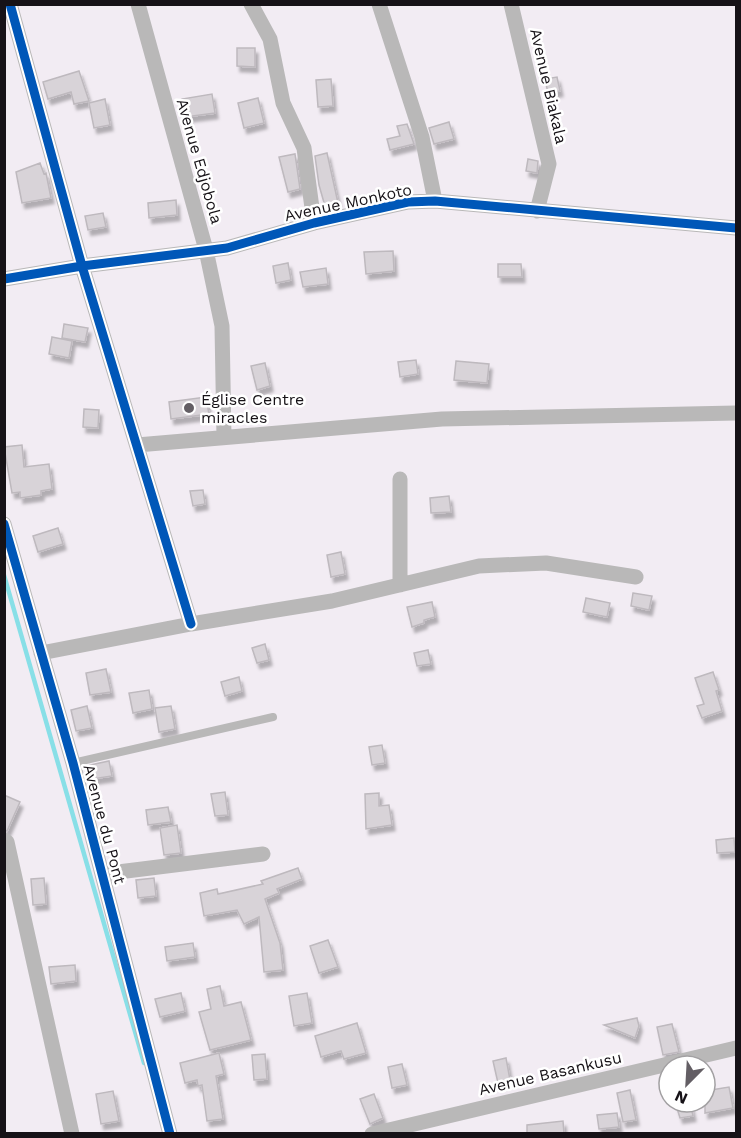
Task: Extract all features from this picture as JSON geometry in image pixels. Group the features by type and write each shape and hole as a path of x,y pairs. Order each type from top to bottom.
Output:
{"street":[{"path":"10,4 82,266 191,624"},
{"name":"Avenue Edjobola","path":"138,4 206,250 222,326 224,437"},
{"path":"251,4 270,39 283,103 304,148 314,223"},
{"path":"379,4 422,136 435,201"},
{"name":"Avenue Biakala","path":"511,4 549,164 537,211"},
{"name":"Avenue Monkoto","path":"4,279 82,266 227,248 314,223 408,202 435,201 736,228"},
{"path":"137,445 442,419 736,413"},
{"path":"400,479 400,585"},
{"name":"Avenue du Pont","path":"4,524 74,763 170,1134"},
{"path":"41,653 191,624 332,601 479,566 546,563 636,577"},
{"path":"4,840 7,842 72,1134"},
{"path":"102,874 263,854"},
{"name":"Avenue Basankusu","path":"372,1134 736,1048"}],"lane":[{"path":"74,763 273,717"}],"building":[{"path":"237,48 255,48 255,67 237,66"},
{"path":"79,71 89,101 74,104 71,92 48,99 43,82"},
{"path":"557,77 560,91 548,93 545,79"},
{"path":"331,79 333,106 318,107 316,80"},
{"path":"212,94 215,113 185,117 182,99"},
{"path":"258,98 264,123 244,128 238,103"},
{"path":"105,99 110,125 94,128 89,103"},
{"path":"449,122 454,139 434,144 429,128"},
{"path":"407,124 414,144 390,150 387,139 400,136 397,126"},
{"path":"327,153 338,203 325,206 315,156"},
{"path":"295,154 300,189 288,192 279,157"},
{"path":"528,159 538,161 537,173 526,171"},
{"path":"40,163 44,174 46,173 51,198 22,203 16,172"},
{"path":"176,200 177,215 149,218 148,203"},
{"path":"103,213 106,227 88,230 85,216"},
{"path":"393,251 394,271 366,274 364,252"},
{"path":"288,263 291,280 276,283 273,266"},
{"path":"498,264 521,264 522,277 498,277"},
{"path":"326,268 328,284 303,287 300,272"},
{"path":"64,324 88,328 85,342 62,338"},
{"path":"52,337 72,341 69,358 49,354"},
{"path":"416,360 418,374 400,377 398,362"},
{"path":"456,361 489,364 487,383 454,380"},
{"path":"265,363 270,386 257,390 251,366"},
{"name":"Église Centre miracles","path":"206,397 209,414 171,419 169,402"},
{"path":"84,409 99,410 98,428 83,427"},
{"path":"22,445 24,467 49,464 52,489 41,491 41,495 20,498 20,492 12,493 4,447"},
{"path":"203,490 205,504 193,506 190,491"},
{"path":"449,496 451,512 431,513 430,498"},
{"path":"58,528 63,544 38,552 33,536"},
{"path":"341,552 345,574 331,577 327,555"},
{"path":"633,593 652,596 649,610 631,606"},
{"path":"586,598 610,603 607,617 583,612"},
{"path":"432,602 435,617 412,627 407,607"},
{"path":"265,644 269,660 257,663 252,648"},
{"path":"428,650 431,664 417,666 414,653"},
{"path":"106,669 111,692 90,695 86,673"},
{"path":"713,672 722,711 702,718 697,706 704,704 695,678"},
{"path":"239,677 242,691 225,696 221,682"},
{"path":"149,690 152,709 133,713 129,693"},
{"path":"87,706 92,728 76,731 71,710"},
{"path":"171,706 175,729 159,732 155,708"},
{"path":"382,745 385,763 372,765 369,747"},
{"path":"109,761 112,776 92,779 90,765"},
{"path":"225,792 228,815 215,816 211,794"},
{"path":"379,793 379,806 389,805 392,825 366,829 365,794"},
{"path":"4,795 20,802 7,831 4,830"},
{"path":"168,807 171,822 148,825 146,810"},
{"path":"177,825 181,853 164,855 160,828"},
{"path":"734,838 735,852 717,853 716,840"},
{"path":"298,868 302,879 277,889 279,893 265,899 280,943 283,970 264,972 259,917 244,924 237,910 204,916 200,893 217,889 218,894 263,884 261,881"},
{"path":"44,878 46,904 33,905 31,879"},
{"path":"154,878 156,896 138,898 136,880"},
{"path":"328,940 338,967 319,973 310,946"},
{"path":"193,943 195,957 167,961 165,947"},
{"path":"75,965 76,981 51,984 49,967"},
{"path":"220,986 224,1006 241,1002 251,1040 210,1050 199,1012 211,1009 207,989"},
{"path":"181,993 185,1011 160,1017 155,999"},
{"path":"307,993 312,1023 294,1026 289,996"},
{"path":"637,1018 639,1026 635,1038 604,1025"},
{"path":"357,1023 366,1053 344,1059 341,1051 321,1057 315,1036"},
{"path":"672,1024 679,1052 663,1054 657,1027"},
{"path":"219,1053 224,1074 216,1076 223,1119 207,1121 202,1085 198,1086 197,1080 185,1083 180,1063"},
{"path":"265,1054 267,1079 254,1080 252,1055"},
{"path":"506,1058 510,1080 498,1083 493,1061"},
{"path":"402,1064 407,1085 392,1088 388,1067"},
{"path":"729,1087 733,1108 717,1111 717,1089"},
{"path":"630,1090 636,1120 623,1122 617,1093"},
{"path":"113,1091 119,1121 101,1124 96,1094"},
{"path":"374,1094 383,1118 370,1124 360,1099"},
{"path":"617,1113 619,1127 599,1129 597,1115"},
{"path":"679,1114 693,1114 693,1116 680,1118"},
{"path":"563,1121 564,1134 527,1134 527,1125"}],"waterway":[{"path":"4,575 144,1063"}],"cycle path":[{"path":"10,4 82,266 191,624"},
{"path":"4,279 82,266 227,248 314,223 408,202 435,201 736,228"},
{"path":"4,524 73,763 170,1134"}],"place":[{"name":"Église Centre miracles","path":"189,408"}]}
